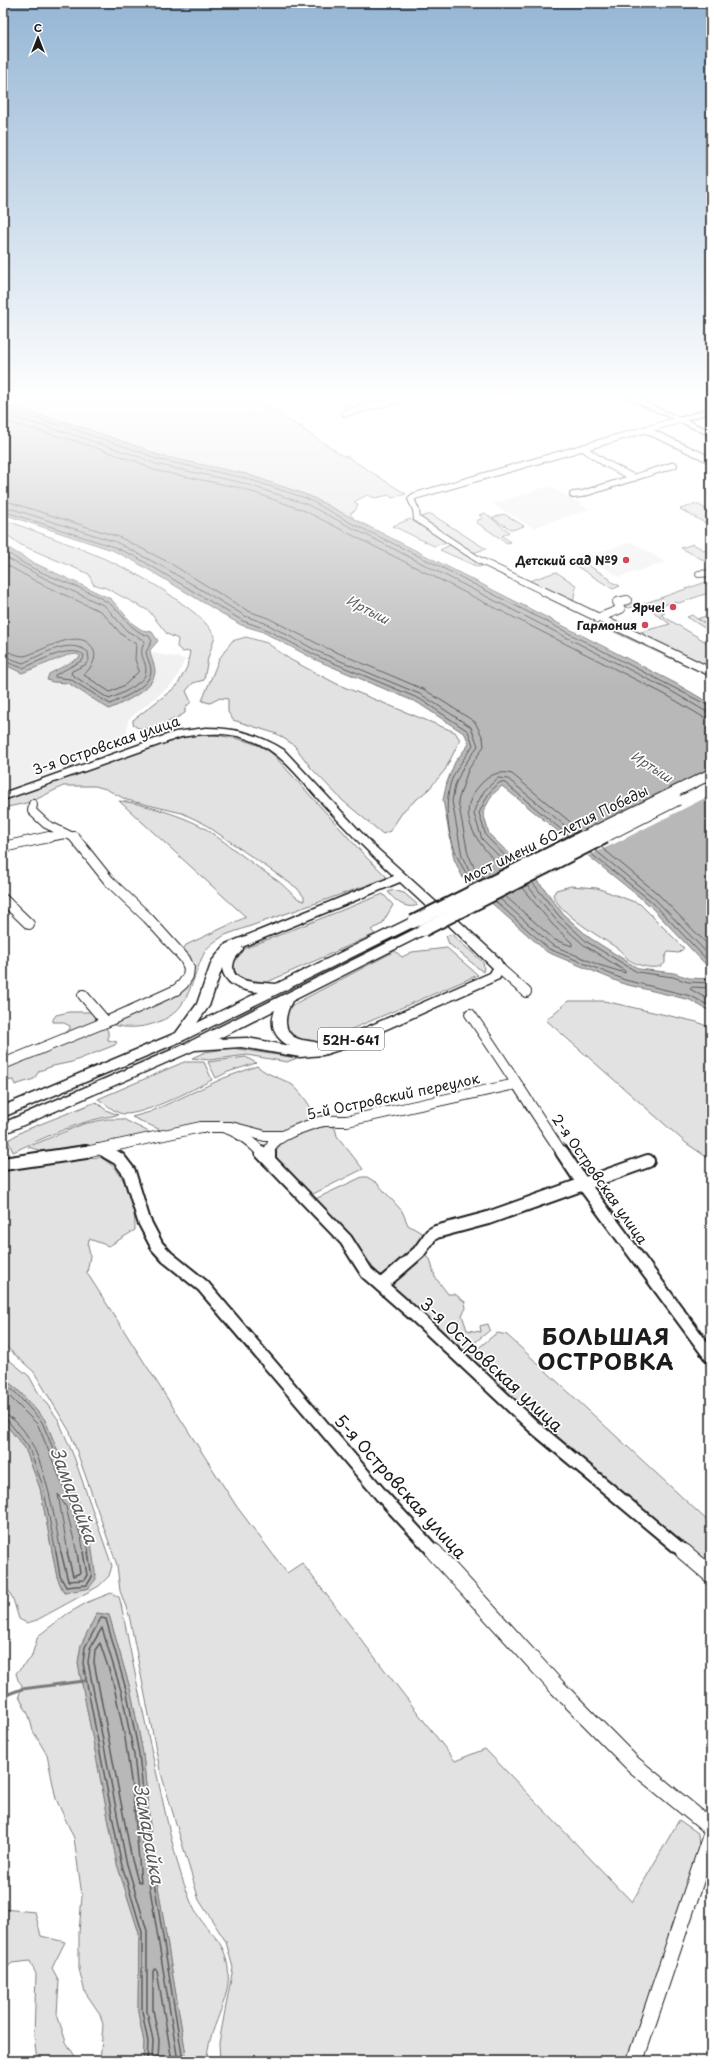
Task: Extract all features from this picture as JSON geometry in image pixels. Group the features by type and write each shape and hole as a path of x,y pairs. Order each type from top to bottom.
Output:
{"main road":[{"name":"3-я Островская улица","path":"3,797 179,734 208,730 246,734 269,743 280,752 368,846 495,961 499,968"},
{"name":"мост имени 60-летия Победы","path":"418,926 711,774"},
{"name":"мост имени 60-летия Победы","path":"418,926 711,784"},
{"path":"279,988 260,988 238,983 227,972 228,959 237,950 248,944 404,878"},
{"path":"179,1037 203,1006 218,961 230,947 404,878"},
{"path":"3,1112 179,1037 279,988 418,926"},
{"path":"3,1129 188,1048 288,997 418,926"},
{"name":"52Н-641","path":"288,997 279,1017 280,1030 286,1039 294,1043 317,1046 485,973 488,968 487,962 451,927"},
{"name":"52Н-641","path":"188,1048 229,1043 247,1043 295,1052 317,1052 337,1046 495,976 499,968"}],"street":[{"path":"425,494 411,499 418,519 479,560 711,672"},
{"path":"573,495 579,494"},
{"path":"699,574 711,574"},
{"path":"598,618 621,609 617,602 627,600"},
{"path":"3,1064 106,1022 176,990 184,983 189,972 188,964 185,959 148,918 109,881 80,843 73,836 65,834 40,820 32,812 33,804"},
{"path":"3,847 65,834"},
{"path":"3,899 29,924"},
{"path":"499,968 526,992"},
{"path":"83,995 106,1022"},
{"name":"2-я Островская улица","path":"470,1014 502,1059 516,1084 584,1185 711,1357"},
{"name":"5-й Островский переулок","path":"268,1160 269,1148 272,1143 282,1136 320,1122 347,1121 516,1084"},
{"path":"3,1164 98,1149 187,1129 222,1127 242,1129 265,1136 282,1136"},
{"name":"3-я Островская улица","path":"222,1127 233,1130 243,1136 268,1160 346,1240 367,1273 533,1426 711,1575"},
{"name":"5-я Островская улица","path":"98,1149 113,1154 122,1161 129,1172 137,1192 146,1229 156,1245 167,1257 188,1272 203,1286 382,1496 557,1687 634,1765 711,1828"},
{"path":"381,1285 419,1252 431,1235 436,1232 488,1218 648,1161"},
{"path":"635,2061 711,1835"}],"shaded area":[{"path":"305,494 405,494 392,498 389,495 375,498 367,495 354,502 358,505 355,511 350,513 354,519"},
{"path":"523,494 564,494 590,509 533,528 493,504"},
{"path":"697,504 711,512 711,525 680,509"},
{"path":"485,513 509,532 502,536 511,542 507,543 476,522 483,518 479,515"},
{"path":"431,514 486,549 472,553 421,519 421,517"},
{"path":"504,514 524,526 512,530 492,518"},
{"path":"3,519 117,564 160,588 195,613 203,621 215,636 208,658 204,680 193,683 186,691 191,702 185,708 185,713 174,720 151,728 137,728 133,724 133,720 177,686 187,667 190,651 183,652 177,647 178,639 167,634 149,611 106,588 93,584 89,574 21,545 3,532"},
{"path":"410,519 447,543 434,546 393,526"},
{"name":"Детский сад №9","path":"631,542 665,562 620,577 586,557"},
{"path":"693,544 711,554 711,564 681,548"},
{"path":"450,545 482,566 478,567 440,550"},
{"path":"581,561 609,578 611,582 620,586 613,589 573,564"},
{"path":"556,572 576,585 573,603 529,581"},
{"path":"711,575 711,592 679,603 672,602 657,608 665,613 661,615 711,645 711,661 708,663 711,665 711,668 637,633 670,624 656,614 651,608 640,609 635,606 629,608 621,604 628,601 637,606 709,581 703,576"},
{"path":"711,614 711,626 698,619 711,627 711,632 687,617 692,615 697,619"},
{"path":"596,620 711,674 711,677 593,622"},
{"path":"3,625 185,659 177,677 172,684 128,720 127,736 98,752 3,792"},
{"path":"246,637 267,643 291,660 339,685 455,732 460,740 445,770 429,789 404,810 390,831 383,834 343,801 311,768 294,745 277,734 233,720 228,712 228,699 220,698 210,703 202,701 219,659 232,641"},
{"path":"213,735 242,740 270,751 367,858 386,876 385,879 225,935 206,950 186,998 176,1011 159,1022 138,1027 118,1026 109,1023 188,982 183,950 186,945 246,917 119,801 164,811 198,824 278,881 297,898 304,901 304,897 297,888 203,823 182,813 127,800 106,789 95,786 63,786 31,802 3,808 3,800 172,740 194,736"},
{"path":"571,886 597,888 640,904 684,948 679,953 668,952 665,957 665,963 662,966 646,967 631,961 617,948 572,917 557,902 553,895 556,890"},
{"path":"393,890 404,893 418,905 409,906 401,904 388,892"},
{"path":"383,894 393,905 382,924 371,930 375,934 263,984 257,985 236,977 231,963 241,950"},
{"path":"451,934 483,962 483,972 449,944 446,936"},
{"path":"447,948 478,975 319,1043 308,1043 288,1035 283,1017 289,1007 395,951 402,957 412,952"},
{"path":"568,1001 604,1001 697,1022 711,1028 711,1160 686,1143 546,1020"},
{"path":"69,1012 93,1012 97,1016 88,1026 65,1035 64,1033 70,1029 70,1026 62,1022 53,1022 53,1019 56,1015"},
{"path":"103,1026 106,1027 108,1032 108,1040 117,1042 115,1045 72,1062 39,1071 34,1079 15,1085 13,1080 3,1081 3,1068"},
{"path":"232,1048 297,1058 287,1062 247,1055 209,1060 192,1058 205,1052"},
{"path":"246,1057 256,1063 228,1072 216,1078 208,1062"},
{"path":"184,1062 204,1062 212,1080 151,1108 127,1114 116,1112 98,1099"},
{"path":"257,1066 291,1084 310,1106 317,1120 289,1132 271,1134 253,1130 165,1132 132,1117 150,1112 224,1078"},
{"path":"96,1102 106,1110 118,1115 104,1117 77,1125 13,1152 8,1140 23,1131"},
{"path":"107,1119 123,1119 155,1135 52,1154 28,1147 83,1124"},
{"path":"331,1126 335,1128 337,1136 363,1169 309,1196 273,1158 284,1141 294,1134"},
{"path":"100,1157 116,1170 127,1188 131,1198 135,1219 135,1230 109,1246 89,1239 88,1245 90,1256 87,1273 237,1507 287,1573 302,1563 455,1761 485,1749 632,1902 679,1820 698,1833 699,1849 626,2061 220,2061 219,2043 233,1968 226,1942 199,1900 160,1770 129,1615 120,1591 117,1565 70,1432 34,1372 3,1344 3,1169 22,1164"},
{"path":"362,1177 367,1177 377,1183 402,1211 408,1225 425,1235 423,1242 382,1280 374,1276 313,1200"},
{"path":"423,1255 430,1259 435,1277 448,1294 455,1294 465,1302 466,1308 462,1315 467,1330 481,1332 480,1326 488,1324 490,1330 466,1350 457,1351 390,1290 390,1284"},
{"path":"498,1333 507,1335 711,1524 711,1571 629,1503 469,1362 469,1356"},
{"path":"3,1355 29,1376 38,1392 58,1419 74,1457 112,1566 109,1576 99,1586 37,1620 27,1623 19,1619 13,1599 3,1580 3,1421 25,1448 40,1488 57,1577 64,1593 89,1588 90,1535 76,1495 45,1420 17,1389 3,1378"},
{"path":"111,1593 119,1597 121,1604 154,1762 183,1881 195,1910 220,1944 226,1958 228,1980 226,1992 211,2038 207,2061 187,2061 153,1857 143,1754 131,1692 109,1615 97,1613 81,1645 78,1663 117,1864 139,1933 138,2012 144,2042 143,2061 100,2061 103,2025 100,2014 85,1992 79,1969 79,1932 82,1896 74,1838 56,1799 47,1755 33,1731 29,1716 19,1696 22,1685 18,1680 16,1673 31,1658 38,1636 67,1614 88,1602"},
{"path":"3,1909 35,1912 41,1936 65,1942 52,1968 59,1981 57,2014 66,2042 78,2061 37,2061 34,2036 36,1974 30,1961 12,1963 3,1971"}],"water":[{"name":"Иртыш","path":"3,494 304,494 675,683 711,704 711,970 648,904 502,786 492,795 483,812 489,834 544,888 563,914 590,938 639,969 674,973 689,978 711,979 711,1012 690,1000 624,984 547,952 463,878 454,859 443,800 447,782 455,762 469,744 465,734 418,703 316,660 261,631 241,625 134,561 112,550 3,514"},
{"path":"3,542 12,550 30,561 111,599 133,624 142,630 152,632 158,641 150,650 155,671 154,678 150,684 130,699 109,709 68,683 47,680 49,674 81,657 77,654 68,655 22,673 3,664"},
{"name":"Замарайка","path":"3,1378 17,1389 45,1420 76,1495 90,1535 96,1579 89,1588 64,1593 57,1577 40,1488 25,1448 3,1421"},
{"name":"Замарайка","path":"97,1613 109,1615 131,1692 143,1754 153,1857 187,2061 143,2061 144,2042 138,2012 139,1933 117,1864 78,1663 81,1645"}],"pier":[{"path":"711,768 711,793 709,796 614,844 585,857 566,841 680,784 680,782"}],"waterway":[{"path":"3,1696 22,1689 84,1681"}],"place":[{"name":"Детский сад №9","path":"626,560"},
{"name":"Ярче!","path":"673,607"},
{"name":"Гармония","path":"645,625"}],"district":[{"name":"БОЛЬШАЯ ОСТРОВКА","path":"606,1348"}]}
